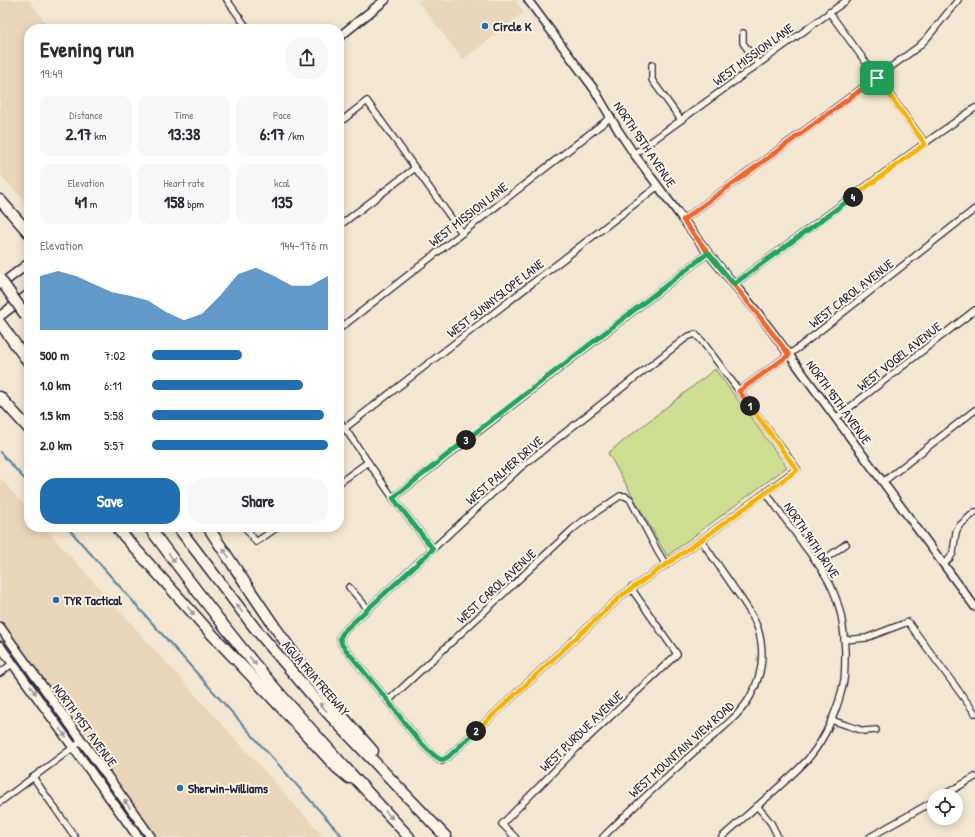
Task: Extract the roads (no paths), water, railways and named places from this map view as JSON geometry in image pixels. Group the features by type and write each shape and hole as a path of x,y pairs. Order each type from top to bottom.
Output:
{"highway":[{"path":"0,200 24,227"},
{"path":"0,279 24,315"},
{"path":"2,326 24,356"},
{"path":"0,397 24,423"},
{"path":"120,532 207,629 271,696 336,768 368,793"},
{"path":"153,532 193,587 254,662 368,793 409,837"},
{"name":"AGUA FRIA FREEWAY","path":"182,532 254,627 322,706 447,837"},
{"path":"211,532 256,599 325,695 447,837"}],"main road":[{"path":"344,33 385,0"},
{"path":"0,285 24,267"},
{"path":"0,316 24,298"},
{"name":"NORTH 91ST AVENUE","path":"0,627 150,837"},
{"name":"NORTH 91ST AVENUE","path":"0,646 138,837"},
{"path":"13,663 22,657"}],"street":[{"path":"226,0 244,24"},
{"name":"NORTH 95TH AVENUE","path":"528,0 594,89 634,154 708,253 765,322 975,607"},
{"name":"WEST MISSION LANE","path":"634,154 847,0"},
{"path":"683,220 923,44 958,0"},
{"path":"829,12 925,144"},
{"path":"744,33 743,44 758,64"},
{"path":"652,65 652,80 681,120"},
{"path":"344,119 367,101 462,233"},
{"path":"734,284 975,108"},
{"name":"WEST MISSION LANE","path":"344,325 611,116"},
{"path":"344,222 415,168"},
{"name":"WEST SUNNYSLOPE LANE","path":"345,428 658,186"},
{"name":"WEST CAROL AVENUE","path":"739,391 789,355 975,209"},
{"path":"393,498 708,253"},
{"name":"WEST VOGEL AVENUE","path":"836,418 975,310"},
{"name":"WEST PALMER DRIVE","path":"388,701 342,645 340,638 344,631 527,462 687,337 695,334 702,341 739,391"},
{"path":"388,701 412,732 437,758 442,760 448,757 611,604 631,588 666,565 797,470 739,391"},
{"path":"883,482 975,410"},
{"path":"345,428 393,498 433,549"},
{"path":"344,479 368,462"},
{"name":"NORTH 94TH DRIVE","path":"722,837 790,777 808,759 820,743 831,720 844,679 844,628 835,595 818,564 766,492"},
{"name":"WEST CAROL AVENUE","path":"388,701 573,529 620,496 625,496 630,499 666,565"},
{"path":"944,564 953,552 956,532 959,526 975,512"},
{"path":"249,532 256,542 271,532"},
{"name":"WEST MOUNTAIN VIEW ROAD","path":"603,837 655,787 735,716 750,698 761,670 761,644 756,624 749,610 701,540"},
{"path":"818,564 846,544"},
{"path":"349,587 368,609"},
{"name":"WEST PURDUE AVENUE","path":"515,837 502,824 576,749 677,654 631,588"},
{"path":"844,640 866,638 908,622 975,713"},
{"path":"0,673 13,663"},
{"path":"831,720 864,731 876,730"},
{"path":"0,802 82,741"},
{"path":"33,777 75,837"},
{"path":"955,789 975,778"},
{"path":"870,837 927,805"},
{"path":"758,806 771,823 778,837"}],"waterway":[{"path":"0,452 24,478"},
{"path":"71,532 343,837"}],"place":[{"name":"Circle K","path":"485,26"},
{"name":"TYR Tactical","path":"56,600"},
{"name":"Sherwin-Williams","path":"180,788"}]}
